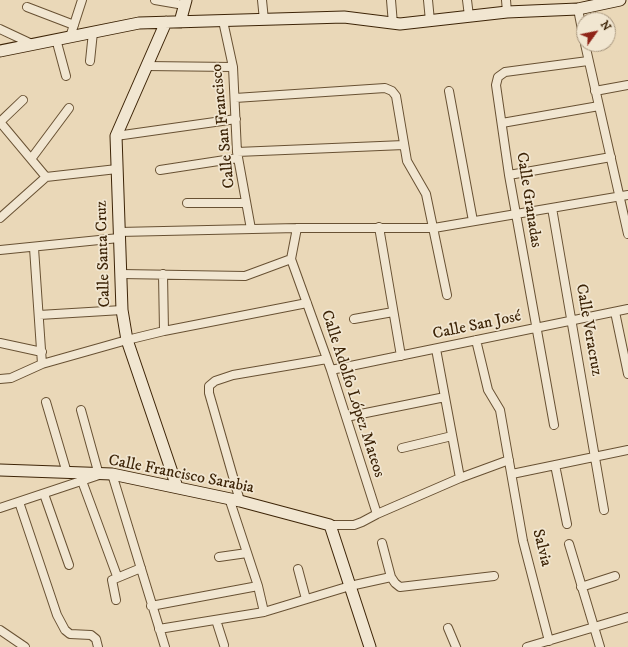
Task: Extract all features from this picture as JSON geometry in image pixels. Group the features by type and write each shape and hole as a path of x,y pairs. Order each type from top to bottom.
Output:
{"street":[{"path":"70,37 82,0"},
{"path":"155,0 185,2 180,22"},
{"path":"262,0 264,20"},
{"path":"391,0 393,24"},
{"path":"428,0 430,21"},
{"path":"468,0 469,16"},
{"path":"506,0 508,12"},
{"path":"0,50 140,23 344,17 393,24 508,12 578,9 599,2 620,0"},
{"path":"27,7 74,25"},
{"name":"Calle San Francisco","path":"223,21 233,67 238,155 251,229"},
{"name":"Calle Santa Cruz","path":"166,22 116,136 122,310 127,340 177,487"},
{"path":"0,29 32,44"},
{"path":"90,61 93,32"},
{"path":"56,39 66,76"},
{"path":"586,52 611,157 624,196 628,233"},
{"name":"Calle Granadas","path":"554,425 509,175 496,84 498,77 505,72 588,61"},
{"path":"146,66 233,67"},
{"path":"595,91 628,85"},
{"path":"235,98 385,88 392,91 396,96 406,160 411,171 426,194 447,295"},
{"path":"449,91 473,221"},
{"path":"23,100 0,122 46,177"},
{"path":"502,124 599,106"},
{"path":"31,159 69,108"},
{"path":"116,136 236,119"},
{"path":"160,170 238,155 404,145"},
{"path":"509,175 611,157"},
{"path":"0,218 46,177 117,169"},
{"path":"0,250 34,248 119,235 251,229 379,227 434,228 624,196"},
{"path":"187,203 246,203"},
{"name":"Calle Veracruz","path":"552,208 573,321 604,510"},
{"path":"379,227 401,356"},
{"path":"121,274 245,276 291,259 297,228"},
{"path":"34,248 42,364"},
{"name":"Calle Adolfo López Mateos","path":"291,259 331,370 377,514"},
{"path":"163,274 164,331"},
{"path":"0,379 11,378 42,364 127,340 164,331 307,303"},
{"name":"Calle San José","path":"331,370 628,309"},
{"path":"39,315 122,310"},
{"path":"354,319 393,312"},
{"path":"615,312 628,374"},
{"name":"Salvia","path":"476,340 488,390 500,410 523,541 549,641"},
{"path":"0,343 42,352"},
{"path":"436,349 460,478"},
{"path":"264,612 234,500 209,393 209,386 215,381 233,375 327,359"},
{"path":"346,417 445,397"},
{"path":"46,402 67,473"},
{"path":"0,508 99,475 81,410"},
{"path":"402,448 452,436"},
{"path":"512,474 628,450"},
{"path":"377,514 460,478 509,460"},
{"path":"555,465 567,524"},
{"name":"Calle Francisco Sarabia","path":"0,470 99,475 112,474 234,500 330,525 354,525 377,514"},
{"path":"112,474 165,647"},
{"path":"82,481 117,576"},
{"path":"44,494 69,565"},
{"path":"19,502 57,615 65,630 70,634 90,635 96,639 98,647"},
{"path":"330,525 370,647"},
{"path":"382,542 391,577 400,587 494,576"},
{"path":"569,544 600,647"},
{"path":"219,557 247,553"},
{"path":"116,600 112,582 117,576 141,568"},
{"path":"298,569 306,599"},
{"path":"581,587 615,576"},
{"path":"159,629 264,612 350,586 391,577"},
{"path":"152,606 258,586"},
{"path":"527,647 628,617"},
{"path":"216,620 223,646"},
{"path":"448,628 456,647"},
{"path":"0,630 25,647"}]}
